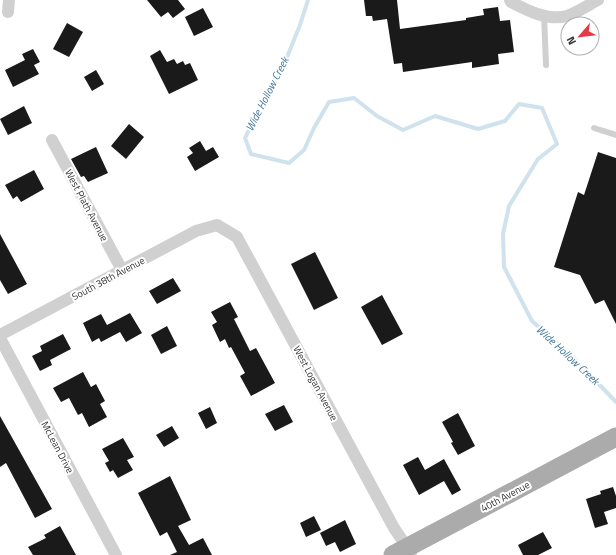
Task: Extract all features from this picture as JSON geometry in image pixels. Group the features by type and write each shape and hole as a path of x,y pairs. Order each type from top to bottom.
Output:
{"main road":[{"name":"40th Avenue","path":"404,553 616,437"}],"street":[{"path":"510,0 529,12 556,18 568,15 598,0"},
{"name":"West Plath Avenue","path":"52,140 122,270"},
{"name":"South 38th Avenue","path":"0,335 196,231 217,225"},
{"name":"West Logan Avenue","path":"217,225 237,237 390,521 404,553"},
{"name":"McLean Drive","path":"0,338 116,555"}],"lane":[{"path":"544,15 546,65"},
{"path":"594,128 616,135"}],"building":[{"path":"147,0 178,0 185,9 173,18 168,12 161,17"},
{"path":"364,0 397,0 400,29 466,20 466,18 484,15 483,9 498,7 500,21 510,20 514,52 498,54 499,64 472,68 472,62 403,72 402,63 394,64 387,19 373,21 372,16 366,16"},
{"path":"203,8 213,27 194,36 185,17"},
{"path":"67,23 83,32 69,57 53,49"},
{"path":"33,49 40,62 34,65 39,74 13,87 5,70 25,60 22,54"},
{"path":"160,50 167,62 174,59 177,64 183,61 185,65 190,63 198,80 169,94 150,56"},
{"path":"96,70 104,84 92,91 84,77"},
{"path":"24,106 32,123 8,135 0,119"},
{"path":"129,124 144,137 126,159 111,146"},
{"path":"200,141 206,151 213,147 219,157 195,171 187,157 193,153 189,148"},
{"path":"96,147 108,173 88,182 84,176 81,177 71,159"},
{"path":"598,152 616,158 616,324 604,300 595,304 580,275 554,267 578,192 584,195"},
{"path":"34,170 44,189 21,202 17,196 13,199 5,185"},
{"path":"0,234 27,284 8,294 0,280"},
{"path":"315,252 338,298 314,310 291,264"},
{"path":"173,278 181,291 157,304 149,291"},
{"path":"382,295 403,334 382,345 361,307"},
{"path":"230,302 238,317 234,319 250,351 256,348 275,383 251,396 240,376 245,373 231,347 229,348 225,339 220,342 212,325 217,322 211,312"},
{"path":"130,313 142,333 126,342 120,332 101,342 99,338 92,342 83,323 101,314 107,325"},
{"path":"167,326 177,346 161,354 151,335"},
{"path":"63,334 71,349 50,360 52,365 40,371 32,356 42,351 40,346"},
{"path":"83,372 91,387 96,384 105,401 100,404 107,417 89,427 82,413 78,415 69,398 61,402 53,388"},
{"path":"284,405 293,422 275,431 265,414"},
{"path":"210,407 217,423 206,429 198,413"},
{"path":"458,413 475,446 458,455 442,422"},
{"path":"0,416 52,509 35,518 6,463 0,467"},
{"path":"172,426 179,438 164,447 156,435"},
{"path":"123,438 134,457 127,460 133,470 118,478 113,470 110,472 105,463 109,461 102,449"},
{"path":"418,457 425,470 444,459 461,490 452,495 444,481 419,495 403,465"},
{"path":"170,476 191,520 178,526 189,545 203,538 212,555 170,555 177,552 167,532 160,536 138,493"},
{"path":"613,487 616,496 616,508 604,512 608,524 595,528 586,499 601,494 600,491"},
{"path":"314,516 321,530 306,537 300,523"},
{"path":"345,520 356,544 340,552 335,542 326,546 320,533"},
{"path":"60,526 76,555 33,555 28,547 46,538 44,535"},
{"path":"543,532 552,548 538,555 523,555 518,545"}],"waterway":[{"name":"Wide Hollow Creek","path":"308,0 300,25 281,72 263,100 245,138 251,154 289,163 304,150 314,128 329,102 354,98 377,116 403,130 435,116 478,129 505,121 519,104 542,108 557,144 538,159 509,206 503,234 504,267 532,321 572,356 616,402"}]}
